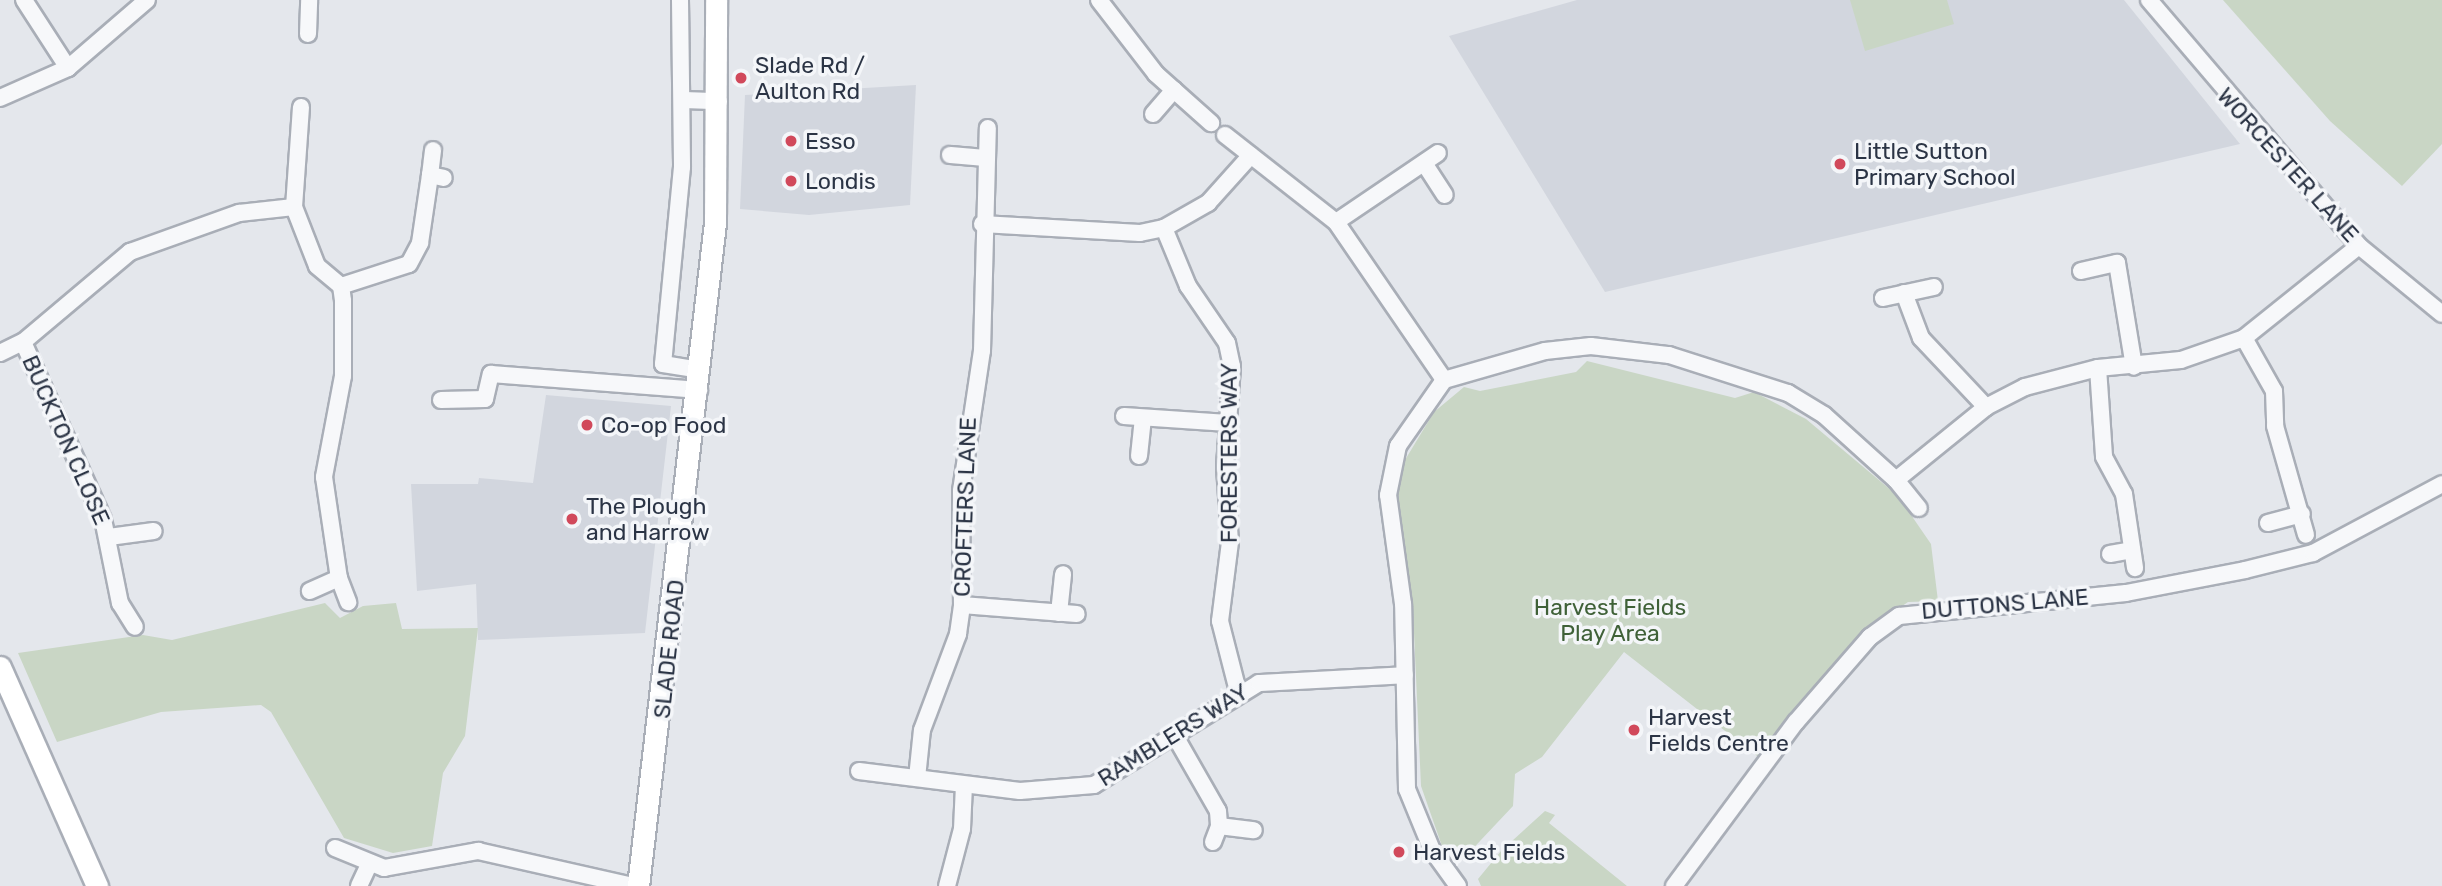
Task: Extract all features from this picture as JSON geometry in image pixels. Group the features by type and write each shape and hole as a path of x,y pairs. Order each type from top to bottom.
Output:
{"main road":[{"name":"SLADE ROAD","path":"638,886 699,380 719,101 716,0"},
{"path":"0,667 97,886"}],"street":[{"path":"24,0 68,68"},
{"path":"0,98 68,68 147,0"},
{"path":"308,34 309,0"},
{"path":"680,0 684,100 663,365 699,380"},
{"path":"1099,0 1120,33 1174,90 1211,123"},
{"name":"WORCESTER LANE","path":"2149,0 2359,246 2442,314"},
{"path":"1153,114 1174,90"},
{"path":"684,100 719,101"},
{"path":"302,107 295,207 317,266 341,286 343,376 324,477 338,578 348,602"},
{"name":"CROFTERS LANE","path":"917,778 922,730 958,634 961,605 962,477 982,351 982,224 988,128"},
{"path":"1225,135 1335,222 1444,380"},
{"path":"341,286 409,264 420,243 437,176 433,150"},
{"path":"950,155 986,158"},
{"path":"982,224 1140,233 1164,228 1208,203 1251,155"},
{"path":"1335,222 1431,158 1445,195"},
{"path":"0,353 23,342 130,252 239,213 295,207"},
{"name":"FORESTERS WAY","path":"1164,228 1188,286 1227,343 1233,389 1228,423 1230,542 1220,621 1238,691"},
{"path":"1896,480 1986,407 2044,379 2098,368 2134,367 2212,354 2244,338 2359,246"},
{"path":"2081,271 2116,263 2134,367"},
{"path":"1883,298 1934,287"},
{"path":"1904,293 1921,338 1986,407"},
{"path":"2244,338 2274,391 2275,426 2306,535"},
{"name":"BUCKTON CLOSE","path":"23,342 109,537 120,603 135,627"},
{"path":"1453,885 1415,817 1407,789 1405,675 1389,472 1412,420 1444,380 1545,351 1591,346 1669,355 1788,393 1833,423 1896,480 1919,509"},
{"path":"2098,368 2104,457 2124,494 2135,568"},
{"path":"440,400 485,399 491,374 699,380"},
{"path":"1124,416 1228,423"},
{"path":"1139,456 1143,418"},
{"name":"DUTTONS LANE","path":"1675,886 1796,722 1870,637 1899,616 2126,593 2245,570 2313,552 2442,484"},
{"path":"2268,523 2302,514"},
{"name":"BUCKTON CLOSE","path":"109,537 154,531"},
{"path":"2110,554 2132,550"},
{"path":"1059,612 1063,574"},
{"path":"310,591 338,578"},
{"path":"961,605 1077,614"},
{"name":"RAMBLERS WAY","path":"859,771 1038,792 1094,785 1175,736 1238,691 1287,677 1405,675"},
{"path":"1175,736 1218,811 1216,834 1254,830"},
{"path":"947,886 962,829 964,785"},
{"path":"335,848 369,865 401,866 478,850 633,886"},
{"path":"359,886 369,865"}],"shaded area":[{"name":"Little Sutton Primary School","path":"1577,0 2124,0 2240,144 1605,292 1449,36"},
{"path":"916,85 910,205 809,215 740,209 745,95"},
{"path":"546,395 671,406 645,633 478,640 476,584 417,591 411,484 478,484 479,478 533,483"}],"green space":[{"path":"1850,0 1947,0 1954,24 1865,51"},
{"path":"2223,0 2442,0 2442,144 2402,186 2330,121"},
{"name":"Harvest Fields Play Area","path":"1587,361 1735,398 1754,392 1806,419 1898,496 1931,544 1938,601 1908,602 1873,626 1761,759 1624,652 1542,757 1515,774 1513,806 1464,858 1443,849 1421,786 1413,611 1398,494 1405,460 1434,412 1464,387 1480,391 1576,372"},
{"path":"325,603 340,618 363,606 396,603 402,629 478,628 465,736 443,773 432,846 393,853 344,838 271,712 261,705 161,712 57,742 18,653 143,635 172,640"},
{"path":"1545,811 1555,815 1549,823 1627,886 1481,886 1478,879 1501,851"}],"place":[{"name":"Slade Rd / Aulton Rd","path":"741,78"},
{"name":"Esso","path":"791,141"},
{"name":"Little Sutton Primary School","path":"1840,164"},
{"name":"Londis","path":"791,181"},
{"name":"Co-op Food","path":"587,425"},
{"name":"The Plough and Harrow","path":"572,519"},
{"name":"Harvest Fields Centre","path":"1634,730"},
{"name":"Harvest Fields","path":"1399,852"}]}
